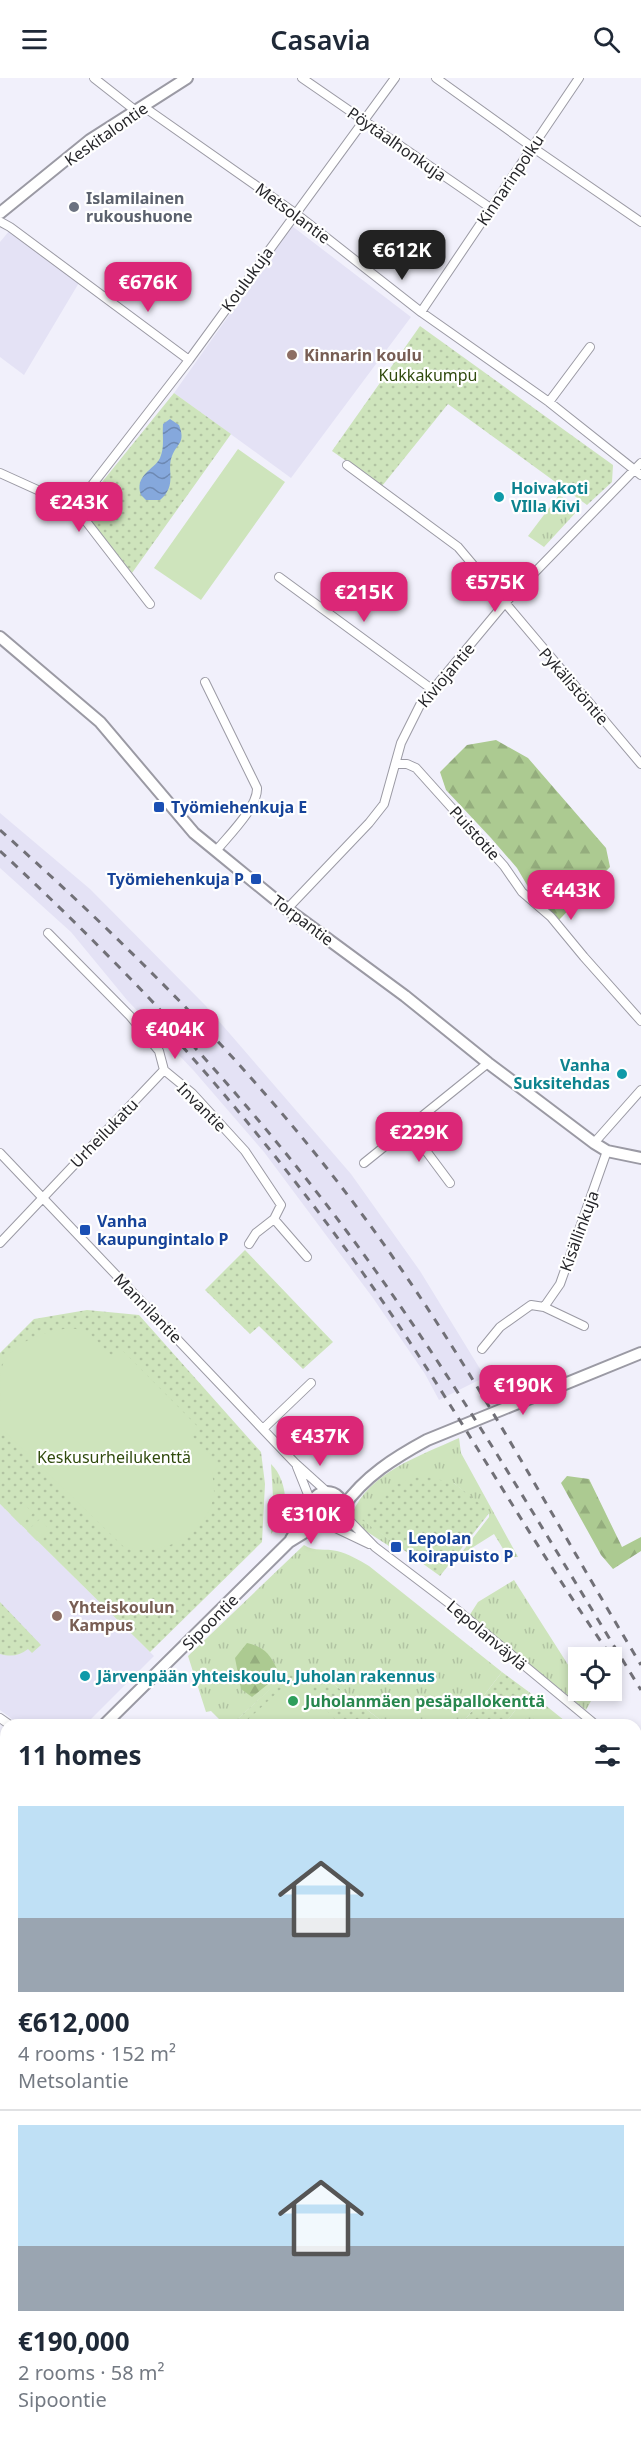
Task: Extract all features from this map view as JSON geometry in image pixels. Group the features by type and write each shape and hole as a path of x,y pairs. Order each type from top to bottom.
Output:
{"street":[{"name":"Metsolantie","path":"94,78 295,213 421,312 639,469"},
{"name":"Keskitalontie","path":"0,220 22,201 27,192 90,140 187,78"},
{"name":"Pöytäalhonkuja","path":"302,78 492,209"},
{"name":"Koulukuja","path":"75,507 189,360 395,78"},
{"path":"436,78 641,222"},
{"name":"Kinnarinpolku","path":"421,312 579,78"},
{"path":"0,220 83,279 189,360"},
{"path":"549,402 590,347"},
{"name":"Pykälistöntie","path":"347,465 458,547 641,764"},
{"name":"Kiviojantie","path":"287,909 369,823 384,804 400,743 420,705 504,604 639,469"},
{"path":"0,473 75,507 150,604"},
{"path":"279,577 434,690"},
{"name":"Torpantie","path":"0,637 100,722 194,833 287,909 405,996 488,1063 594,1143 607,1151 641,1158"},
{"path":"205,682 257,788 258,796 252,807 216,851"},
{"name":"Puistotie","path":"396,764 407,764 416,768 488,847 522,892 551,917 641,1021"},
{"name":"Invantie","path":"48,933 130,1016 159,1051 164,1070 192,1093 245,1151 281,1205 274,1219"},
{"path":"364,1164 488,1063"},
{"name":"Urheilukatu","path":"0,1243 164,1070"},
{"path":"594,1143 641,1090"},
{"path":"409,1128 450,1183"},
{"name":"Kisällinkuja","path":"543,1307 560,1284 607,1151"},
{"name":"Mannilantie","path":"0,1153 295,1463 329,1492"},
{"path":"249,1244 256,1233 274,1219 306,1257"},
{"path":"482,1349 500,1327 531,1305 543,1307 584,1326"},
{"path":"363,1482 329,1492 320,1492 311,1505 312,1514 324,1524 339,1519 363,1482 394,1458 427,1440 641,1353"},
{"path":"264,1428 311,1383"},
{"name":"Mannilantie","path":"295,1463 311,1505"},
{"path":"329,1492 342,1501 343,1510"},
{"name":"Sipoontie","path":"110,1719 289,1542 311,1505"},
{"name":"Lepolanväylä","path":"343,1510 375,1547 450,1604 589,1719"},
{"name":"Sipoontie","path":"289,1542 324,1524"},
{"name":"Lepolanväylä","path":"324,1524 375,1547"}],"shaded area":[{"name":"Kinnarin koulu","path":"292,226 411,317 291,478 174,393"},
{"path":"10,230 80,281 24,375 0,357 0,242"},
{"path":"0,813 90,889 205,1005 351,1174 420,1271 485,1377 439,1400 425,1374 373,1298 264,1152 194,1071 127,1000 71,932 0,868"},
{"name":"Yhteiskoulun Kampus","path":"0,1504 154,1656 91,1719 12,1719 0,1710"}],"green space":[{"name":"Kukkakumpu","path":"420,326 613,465 612,482 587,505 448,404 382,486 332,451"},
{"path":"174,393 231,434 132,573 81,508"},
{"path":"238,449 285,482 201,600 154,568"},
{"path":"559,495 579,509 544,547 528,536"},
{"path":"496,740 528,758 606,848 610,867 559,920 527,885 517,868 491,838 446,790 440,772 467,745"},
{"path":"245,1250 333,1342 303,1369 259,1326 250,1334 205,1290"},
{"name":"Keskusurheilukenttä","path":"87,1310 139,1315 261,1452 265,1484 262,1542 150,1652 0,1504 0,1353 34,1319"},
{"path":"70,1328 87,1331 114,1358 122,1350 199,1428 192,1436 220,1465 212,1472 214,1492 207,1515 190,1534 179,1541 155,1549 141,1550 124,1547 0,1427 1,1370 5,1360 20,1345 39,1335"},
{"path":"459,1438 461,1453 518,1557 508,1557 494,1534 459,1556 489,1517 489,1513 454,1483 363,1520 393,1542 389,1546 358,1526 352,1514 370,1487 397,1467"},
{"path":"271,1464 283,1484 285,1508 279,1524 271,1534 273,1497"},
{"path":"423,1476 454,1483 490,1512 440,1576 362,1520 387,1491 402,1482"},
{"path":"567,1476 589,1479 622,1547 641,1537 641,1551 613,1569 601,1555 561,1483"},
{"path":"326,1497 336,1504 337,1508 330,1518 326,1519 316,1512 315,1508 322,1498"},
{"path":"23,1503 33,1513 21,1525 11,1515"},
{"path":"40,1519 49,1529 37,1541 27,1531"},
{"path":"304,1545 341,1552 369,1566 502,1672 466,1719 379,1719 324,1677 296,1666 238,1719 219,1719 211,1711 206,1712 188,1656"},
{"path":"514,1580 568,1665 568,1696 469,1616 478,1602"},
{"path":"0,1602 41,1645 32,1653 28,1649 15,1655 0,1654"},
{"path":"247,1643 266,1652 277,1669 268,1684 252,1697 241,1689 235,1658"},
{"path":"296,1665 324,1677 379,1719 238,1719"},
{"path":"502,1672 529,1692 509,1719 466,1719"},
{"name":"Juholanmäen pesäpallokenttä","path":"295,1676 334,1719 248,1719"},
{"path":"529,1692 563,1719 509,1719"},
{"path":"575,1701 591,1701 586,1710"}],"water":[{"path":"170,419 179,425 182,436 170,461 169,489 160,500 146,500 141,495 140,482 162,454 163,424"}],"railway":[{"path":"0,830 99,921 194,1016 240,1065 326,1167 405,1274 441,1328 641,1665"},
{"path":"0,851 93,941 183,1034 268,1131 348,1233 388,1288 463,1401 641,1690"},
{"path":"182,1046 285,1169 358,1266 411,1343 552,1568 605,1647"}],"place":[{"name":"Islamilainen rukoushuone","path":"74,207"},
{"name":"Kinnarin koulu","path":"292,355"},
{"name":"Hoivakoti VIlla Kivi","path":"499,497"},
{"name":"Työmiehenkuja E","path":"159,807"},
{"name":"Työmiehenkuja P","path":"256,879"},
{"name":"Vanha Suksitehdas","path":"622,1074"},
{"name":"Vanha kaupungintalo P","path":"85,1230"},
{"name":"Lepolan koirapuisto P","path":"396,1547"},
{"name":"Yhteiskoulun Kampus","path":"57,1616"},
{"name":"Järvenpään yhteiskoulu, Juholan rakennus","path":"85,1676"},
{"name":"Juholanmäen pesäpallokenttä","path":"293,1701"}]}
